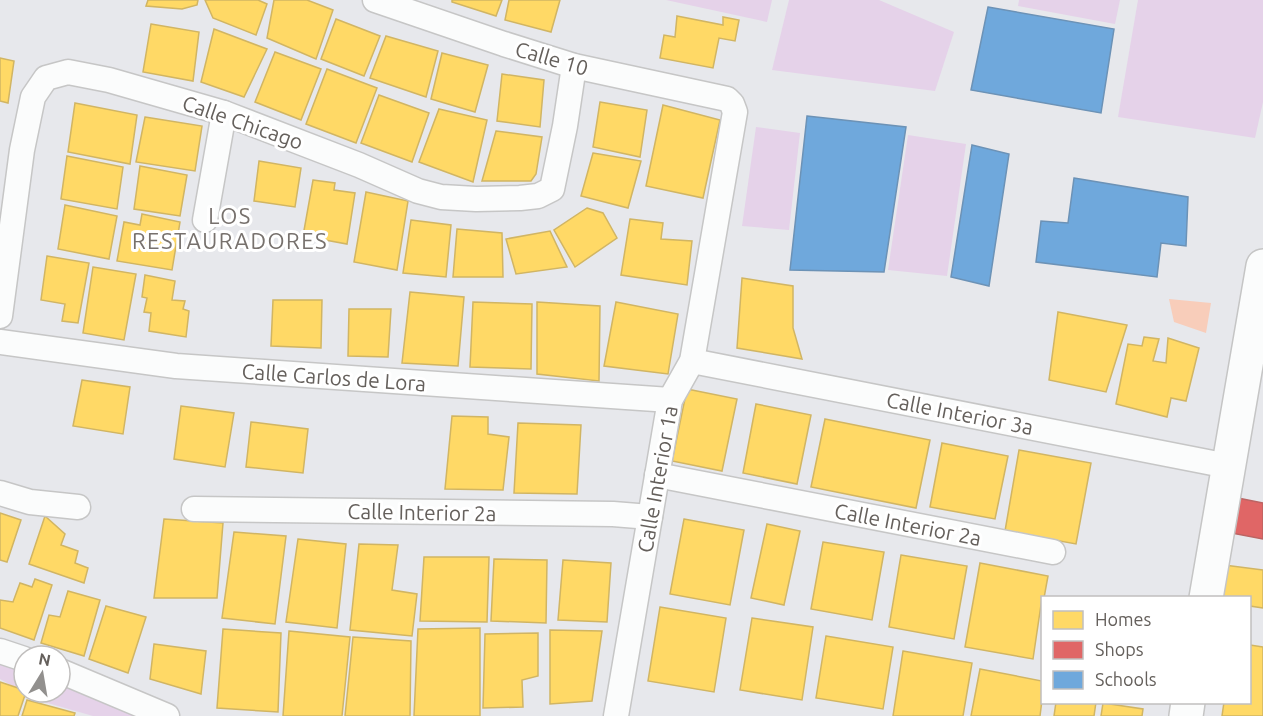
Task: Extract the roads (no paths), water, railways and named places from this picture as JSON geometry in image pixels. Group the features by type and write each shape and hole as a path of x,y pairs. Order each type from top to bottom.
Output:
{"street":[{"name":"Calle 10","path":"375,0 574,66 727,99 732,104"},
{"name":"Calle Chicago","path":"0,316 22,150 33,96 46,78 68,72 109,80 224,113 359,165 418,191 441,197 476,199 538,196 552,189 574,66"},
{"name":"Calle Interior 1a","path":"616,716 670,400 692,361 735,112 732,104"},
{"path":"205,220 224,113"},
{"path":"1206,596 1263,266"},
{"name":"Calle Carlos de Lora","path":"0,342 176,366 670,400"},
{"name":"Calle Interior 3a","path":"692,361 1228,465"},
{"name":"Calle Interior 2a","path":"657,475 1053,552"},
{"path":"0,493 30,502 78,507"},
{"name":"Calle Interior 2a","path":"194,509 613,514 650,517"},
{"path":"72,676 167,716"}],"district":[{"name":"LOS RESTAURADORES","path":"230,228"}]}
